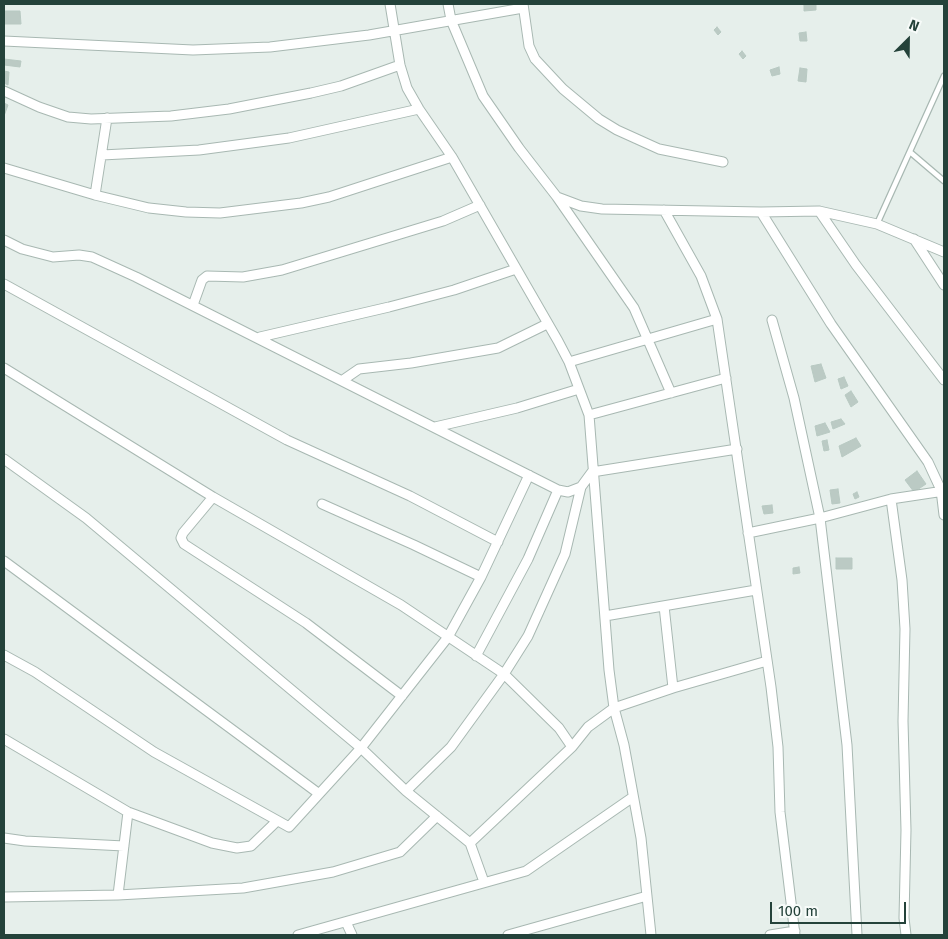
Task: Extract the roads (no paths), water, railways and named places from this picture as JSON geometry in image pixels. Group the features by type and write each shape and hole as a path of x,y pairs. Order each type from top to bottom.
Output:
{"street":[{"path":"390,4 400,65 407,88 418,109 452,158 480,205 569,362 589,416 592,433 592,472 614,708 624,745 641,838 651,935"},
{"path":"448,4 452,20 483,96 519,148 557,197 634,308 671,392"},
{"path":"4,41 184,50 270,47 394,30 523,6 529,46 534,59 563,89 599,119 617,130 659,149 724,162"},
{"path":"4,91 39,107 68,117 171,116 253,104 341,86 400,65"},
{"path":"102,155 199,150 290,138 418,109"},
{"path":"94,195 107,118"},
{"path":"4,168 94,195 148,208 220,213 292,204 329,197 452,158"},
{"path":"557,197 581,206 602,208 761,212 819,211 877,224 944,252"},
{"path":"192,305 202,280 207,276 243,277 282,270 443,221 480,205"},
{"path":"664,210 702,276 716,318 737,449 778,747 780,812 795,933 770,935"},
{"path":"819,211 856,265 944,380"},
{"path":"761,212 841,339 928,462 943,491 944,515"},
{"path":"914,238 944,285"},
{"path":"4,240 22,249 53,257 79,255 92,257 260,337 558,490 568,492 581,487"},
{"path":"260,337 426,297 516,269"},
{"path":"4,284 287,440 410,496 498,542"},
{"path":"569,362 648,340 716,318"},
{"path":"772,320 794,398 820,518 847,746 857,935"},
{"path":"343,380 359,369 411,363 498,348 547,324"},
{"path":"4,368 212,497 401,605 504,674 559,728 572,747"},
{"path":"589,416 726,378"},
{"path":"435,427 517,408 579,390"},
{"path":"406,791 451,747 504,674 528,636 566,554 581,487 592,472 737,449"},
{"path":"4,459 86,518 361,748 406,791 470,843 484,882"},
{"path":"4,655 35,672 154,752 289,827 361,748 448,637 481,577 529,475"},
{"path":"476,656 528,559 558,490"},
{"path":"748,533 820,518 891,499 943,491"},
{"path":"212,497 183,532 181,538 184,544 306,623 402,696"},
{"path":"891,499 902,580 905,629 903,721 906,830 904,918 906,935"},
{"path":"322,504 435,554 481,577"},
{"path":"4,561 318,793"},
{"path":"605,616 756,590"},
{"path":"664,606 673,688"},
{"path":"470,843 572,747 588,727 614,708 767,660"},
{"path":"4,738 128,812 189,836 238,848 251,846 277,821"},
{"path":"298,935 526,871 633,797"},
{"path":"118,895 128,812"},
{"path":"4,897 118,895 243,888 333,872 400,852 437,816"},
{"path":"4,838 25,841 124,846"},
{"path":"508,935 647,896"},
{"path":"346,922 352,935"}],"lane":[{"path":"877,224 944,76"},
{"path":"910,152 944,181"}]}
